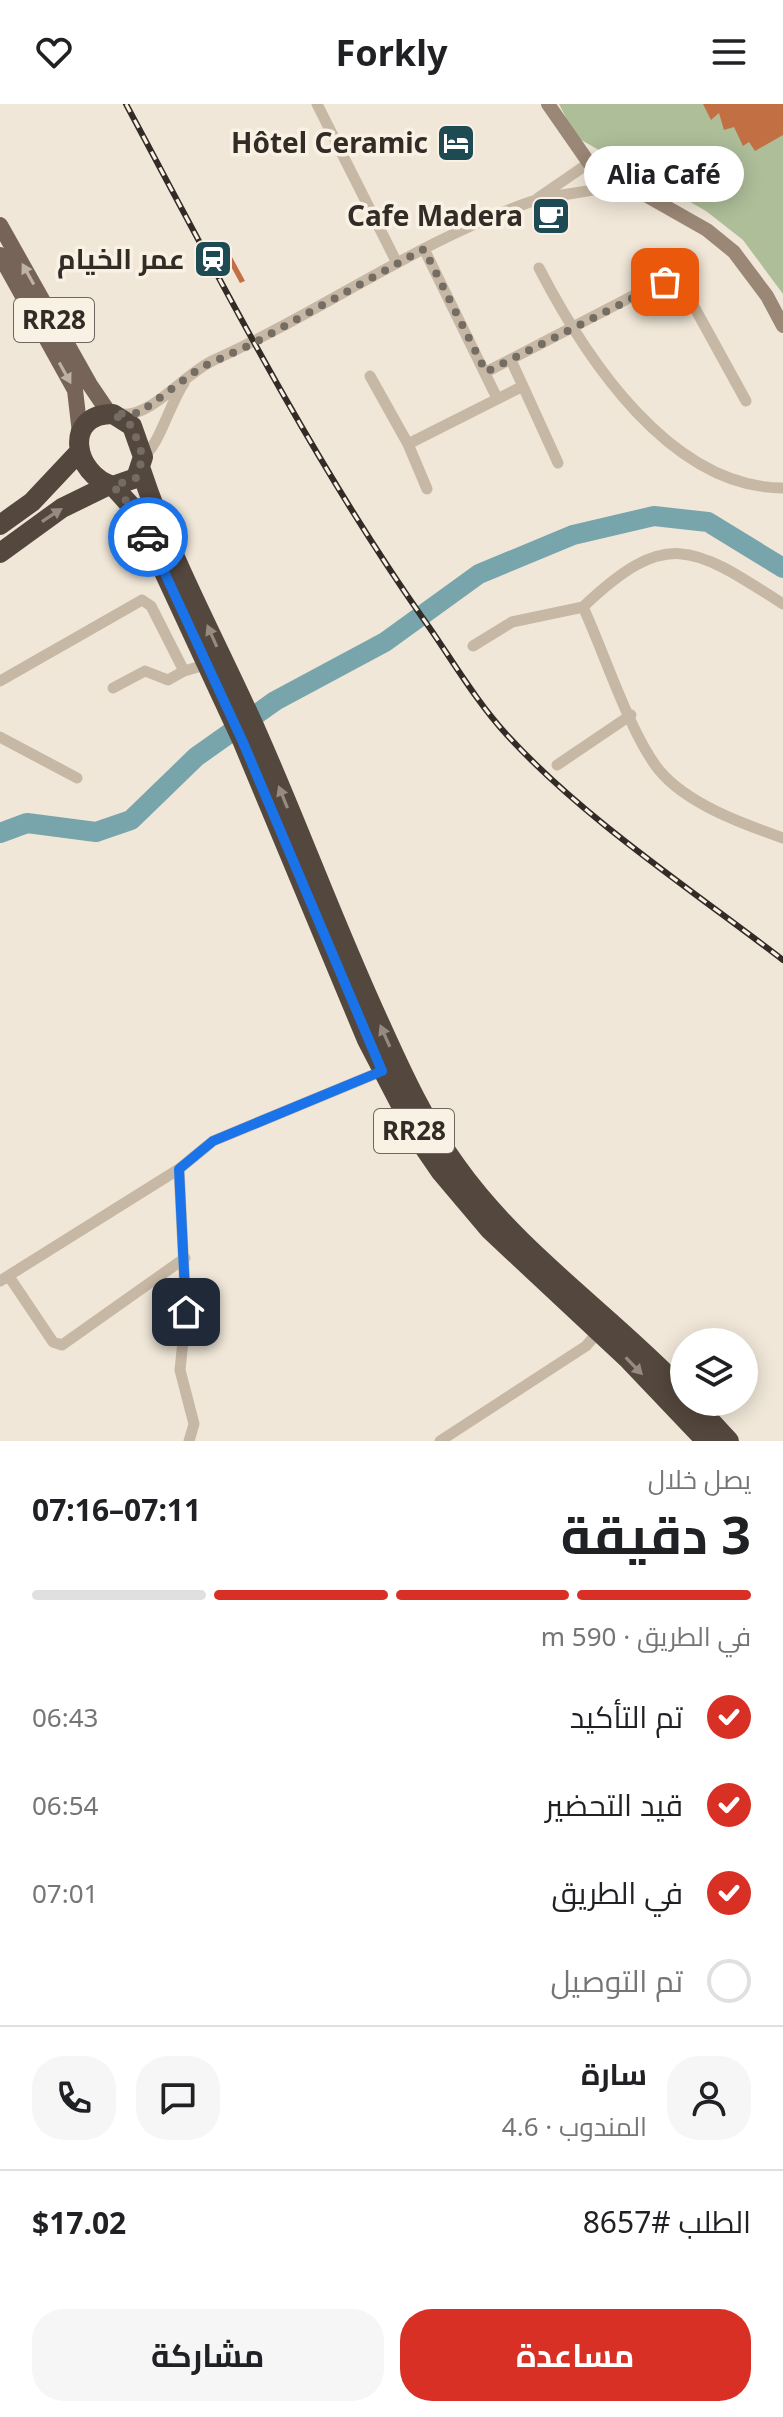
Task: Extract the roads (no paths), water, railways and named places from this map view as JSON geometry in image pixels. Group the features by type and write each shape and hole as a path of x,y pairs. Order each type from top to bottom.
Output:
{"highway":[{"path":"0,525 32,502 80,442 94,417 111,413"},
{"name":"RR28","path":"111,413 132,426 160,523 390,1068 480,1196 604,1326 706,1441"},
{"name":"RR28","path":"80,442 92,474 123,495 143,525 205,665 237,711"},
{"path":"0,553 62,508 136,478 142,463"},
{"name":"RR28","path":"604,1326 670,1380"},
{"path":"706,1416 729,1441"}],"main road":[{"name":"RR28","path":"0,225 90,385 111,413"},
{"name":"RR28","path":"2,264 75,390 80,442"}],"street":[{"path":"317,104 397,263"},
{"path":"548,104 589,163 707,230 734,252 767,296 783,326"},
{"path":"111,413 139,413 189,376 424,249 535,201 589,163"},
{"path":"535,201 626,184"},
{"path":"424,249 497,398"},
{"path":"539,268 570,328 640,416 671,444 735,483 783,488"},
{"path":"486,372 654,285 673,282 686,292 746,401"},
{"path":"511,360 558,463"},
{"path":"142,463 153,449 168,408 189,376"},
{"path":"370,376 408,444 427,489"},
{"path":"408,444 521,387"},
{"path":"473,646 512,622 583,607 638,562 670,552 705,558 783,604"},
{"path":"0,681 142,600 151,606 184,671"},
{"path":"583,607 631,715 659,769 680,790 783,838"},
{"path":"113,688 145,671 168,680 205,665"},
{"path":"557,765 631,715"},
{"path":"0,737 77,778"},
{"path":"185,1258 62,1345 53,1342 5,1280 179,1169 213,1141 390,1068"},
{"path":"179,1169 186,1312 180,1370 194,1424 189,1441"},
{"path":"440,1441 538,1380 586,1346 604,1326"}],"waterway":[{"path":"0,833 27,823 96,832 131,820 196,757 275,701 385,642 479,574 573,535 654,516 708,522 783,568"}],"railway":[{"path":"126,104 303,429 381,556 484,707 537,766 604,825 783,960"}],"place":[{"name":"Hôtel Ceramic","path":"456,143"},
{"name":"Cafe Madera","path":"551,216"},
{"name":"عمر الخيام","path":"213,259"},
{"name":"Alia Café","path":"665,282"}]}
